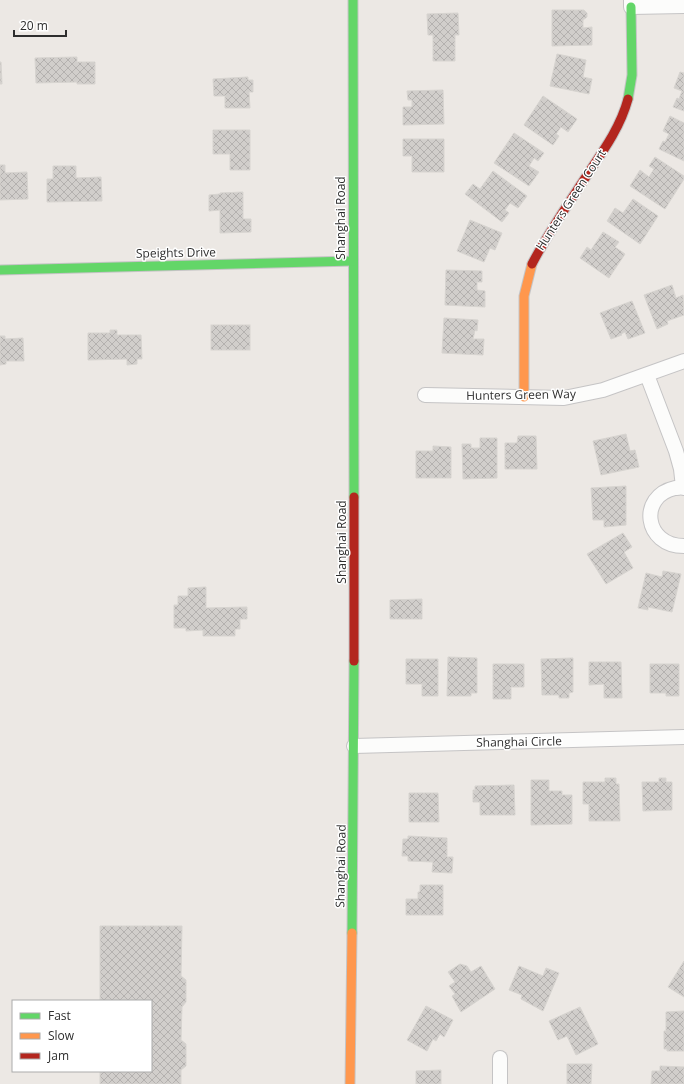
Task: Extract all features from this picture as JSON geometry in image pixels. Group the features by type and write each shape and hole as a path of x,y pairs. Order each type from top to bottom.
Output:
{"street":[{"name":"Shanghai Road","path":"350,1084 354,746 353,0"},
{"name":"Hunters Green Court","path":"524,397 524,304 528,277 535,256 543,242 612,137 625,112 632,75 631,3 684,6"},
{"name":"Speights Drive","path":"0,270 353,261"},
{"name":"Hunters Green Way","path":"424,395 564,398 603,390 684,361"},
{"path":"647,375 676,451 681,469 683,488 671,488 659,496 654,504 651,516 653,528 659,538 667,543 676,546 684,546"},
{"name":"Shanghai Circle","path":"354,746 684,737"},
{"path":"500,1058 500,1084"}],"building":[{"path":"552,10 584,10 587,13 587,17 583,20 583,28 592,27 592,45 552,46"},
{"path":"458,13 459,35 455,35 455,61 433,61 433,35 428,35 427,14"},
{"path":"557,54 586,60 583,77 592,79 589,94 550,86"},
{"path":"77,57 77,62 95,62 95,84 77,84 77,82 36,83 35,58"},
{"path":"1,62 2,84 0,84"},
{"path":"680,72 684,73 684,111 673,107 677,98 679,99 682,91 674,88"},
{"path":"248,77 248,80 253,80 253,92 249,92 250,108 225,108 225,96 214,96 213,79"},
{"path":"443,90 444,124 403,125 403,107 412,107 412,100 408,100 407,91"},
{"path":"543,96 577,119 568,132 561,127 556,134 559,136 553,145 524,125"},
{"path":"670,116 684,123 684,161 659,149 669,134 663,131"},
{"path":"213,130 250,130 250,170 230,170 230,154 213,154"},
{"path":"514,133 544,153 538,161 534,158 529,166 539,172 529,186 494,163"},
{"path":"403,139 444,139 444,172 412,172 412,156 403,156"},
{"path":"655,157 684,176 684,179 665,209 630,186 640,170 649,177 654,169 649,166"},
{"path":"0,165 5,165 5,173 27,172 28,199 0,200"},
{"path":"53,166 76,166 76,178 101,177 102,201 47,202 47,179 53,179"},
{"path":"493,171 527,196 518,208 510,203 505,210 509,213 502,222 465,194 473,184 480,189"},
{"path":"243,192 243,219 251,219 251,232 220,233 220,210 209,211 209,195"},
{"path":"633,199 658,216 640,244 607,221 615,208 623,213"},
{"path":"470,220 502,233 495,250 490,248 484,262 457,251"},
{"path":"603,232 619,242 615,247 625,254 609,278 580,258 587,247 591,250"},
{"path":"446,270 482,271 482,282 477,282 477,290 485,291 485,307 445,305"},
{"path":"672,285 676,298 683,295 684,315 667,321 668,324 657,329 644,295"},
{"path":"632,301 645,333 628,339 625,332 621,334 622,335 611,339 600,313"},
{"path":"444,318 478,320 477,331 475,330 473,339 484,339 483,355 442,353"},
{"path":"211,325 250,325 250,350 211,350"},
{"path":"110,330 117,330 117,335 141,335 142,359 137,359 137,364 127,365 127,359 88,360 88,333 110,333"},
{"path":"0,336 5,336 5,339 23,338 24,361 6,361 6,364 0,365"},
{"path":"626,434 630,451 635,450 639,467 601,475 593,441"},
{"path":"518,436 536,436 537,469 505,469 505,443 517,443"},
{"path":"480,438 497,438 497,478 463,479 462,444 471,444 471,448 480,448"},
{"path":"433,446 451,447 451,478 416,478 416,451 433,451"},
{"path":"626,486 626,525 604,527 604,520 593,520 591,488"},
{"path":"623,533 632,547 624,552 633,568 606,584 587,554"},
{"path":"663,571 681,574 672,612 648,607 648,610 638,608 646,573 662,577"},
{"path":"206,587 206,608 247,607 247,619 240,619 240,629 235,629 235,636 203,636 203,630 186,631 186,628 174,628 174,605 178,605 178,596 188,596 188,588"},
{"path":"422,599 422,619 390,619 390,600"},
{"path":"448,657 477,658 477,693 471,693 471,696 447,696"},
{"path":"573,658 573,692 569,693 569,698 559,698 559,695 542,695 541,659"},
{"path":"406,659 438,659 438,696 422,696 422,684 406,684"},
{"path":"589,662 621,662 622,698 604,698 604,684 589,685"},
{"path":"493,664 524,664 524,687 511,687 511,699 493,699"},
{"path":"650,664 679,664 679,696 666,696 666,693 650,693"},
{"path":"605,778 616,778 616,784 619,784 620,821 589,821 589,804 583,804 583,782 605,782"},
{"path":"659,778 666,778 666,782 672,782 672,810 643,811 642,782 659,782"},
{"path":"531,780 549,780 549,791 562,791 562,795 572,795 572,824 531,825"},
{"path":"514,785 515,815 480,815 480,802 473,802 473,790 475,790 475,786"},
{"path":"409,793 438,793 439,822 409,822"},
{"path":"408,836 447,838 447,857 453,857 452,873 432,872 433,862 408,861 408,856 402,856 403,839 408,839"},
{"path":"420,885 443,885 443,915 406,915 406,899 418,899"},
{"path":"100,926 182,926 181,976 186,980 186,1002 182,1007 181,1040 186,1044 186,1066 181,1070 181,1084 100,1084 100,1072 152,1072 152,1000 100,1000"},
{"path":"684,961 684,997 668,987"},
{"path":"460,964 467,966 471,972 481,966 495,989 461,1012 452,996 455,994 449,986 455,982 448,972"},
{"path":"519,966 543,976 546,968 559,973 543,1011 521,999 522,995 509,990"},
{"path":"426,1006 453,1020 444,1037 440,1034 436,1041 433,1039 427,1051 407,1040"},
{"path":"580,1007 598,1044 576,1055 567,1036 558,1040 549,1021"},
{"path":"684,1011 684,1051 667,1051 667,1049 664,1049 666,1012"},
{"path":"567,1064 592,1064 591,1084 567,1084"},
{"path":"660,1066 684,1067 684,1084 651,1084 652,1071 660,1071"},
{"path":"441,1070 441,1084 416,1084 416,1071"}],"traffic: fast":[{"path":"353,0 354,497"},
{"path":"628,99 632,75 631,7"},
{"path":"0,270 353,261"},
{"path":"352,933 354,661"}],"traffic: slow":[{"path":"524,397 524,296 532,264"},
{"path":"350,1084 352,933"}],"traffic: jam":[{"path":"532,264 553,228 612,136 625,109 628,99"},
{"path":"354,497 354,661"}]}
